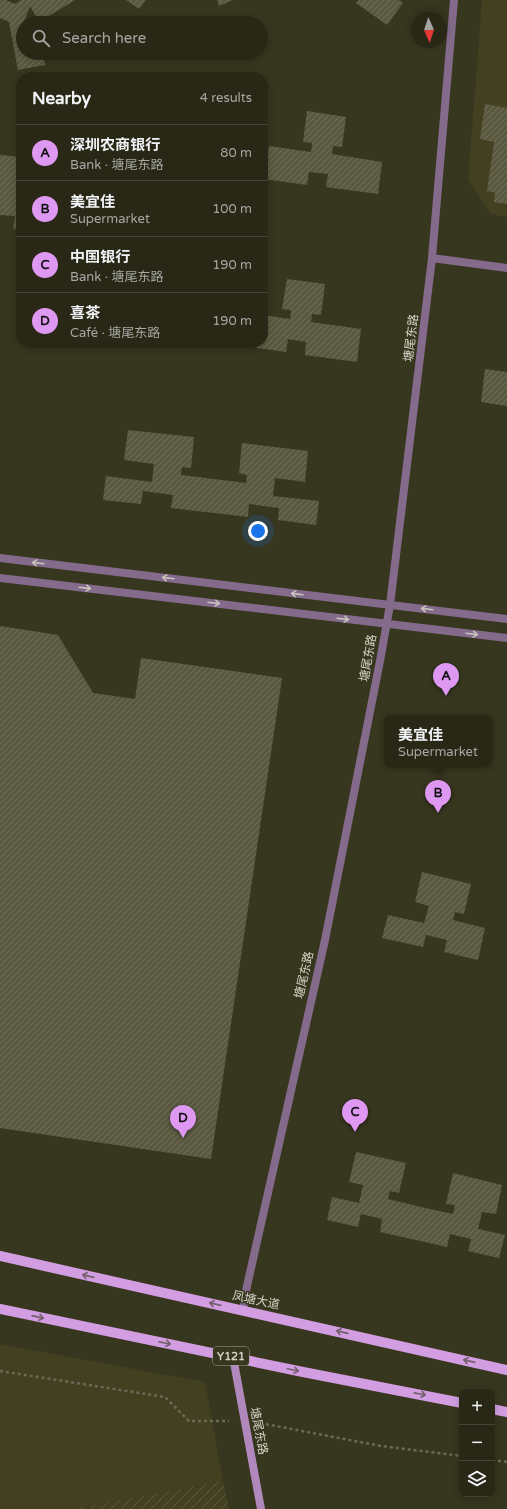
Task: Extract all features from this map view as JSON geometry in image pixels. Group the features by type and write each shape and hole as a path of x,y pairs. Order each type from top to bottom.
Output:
{"main road":[{"name":"凤塘大道","path":"0,1256 507,1370"},
{"name":"Y121","path":"0,1309 303,1372 459,1402"},
{"path":"495,1410 507,1412"}],"street":[{"name":"塘尾东路","path":"243,1310 325,940 390,605 432,258 454,0"},
{"path":"432,258 507,268"},
{"path":"0,558 507,619"},
{"path":"0,578 507,638"},
{"name":"塘尾东路","path":"233,1357 261,1509"}],"path":[{"path":"495,1460 507,1462"}],"shaded area":[{"path":"482,0 507,0 507,217 491,214 468,180"},
{"path":"0,1344 205,1382 223,1481 71,1509 0,1509"},
{"path":"223,1481 229,1509 71,1509"}],"building":[{"path":"0,0 6,0 15,4 21,0 75,0 49,16 36,16 30,6 26,16 16,16 16,59 9,22 0,18"},
{"path":"126,0 146,0 139,9"},
{"path":"217,0 233,0 219,6"},
{"path":"359,0 399,0 403,3 387,25 356,3"},
{"path":"16,60 44,60 45,65 18,70"},
{"path":"485,104 507,108 507,204 494,202 495,193 487,191 494,142 480,139"},
{"path":"307,111 346,117 342,147 333,146 332,154 382,162 378,194 326,187 328,174 309,172 307,185 268,180 269,146 311,152 312,143 303,142"},
{"path":"0,155 16,157 16,229 13,229 15,216 0,215"},
{"path":"287,279 325,284 321,315 312,314 311,322 361,329 357,362 305,355 306,342 288,339 286,352 257,348 268,348 268,316 290,319 291,310 282,309"},
{"path":"485,369 507,372 507,406 481,402"},
{"path":"128,430 194,437 191,468 182,467 181,475 246,483 247,475 239,473 242,443 308,451 305,482 275,478 273,496 319,501 316,525 278,520 279,508 249,504 248,517 171,508 173,495 143,491 141,504 103,500 106,476 152,482 154,464 124,460"},
{"path":"0,626 58,635 93,693 135,699 141,658 282,678 211,1159 0,1128"},
{"path":"422,872 471,884 464,914 455,912 453,920 485,928 478,960 444,952 447,940 426,935 423,947 382,938 388,915 424,923 429,906 415,902"},
{"path":"356,1152 406,1163 399,1193 390,1191 388,1199 421,1207 453,1214 455,1205 446,1204 453,1173 502,1185 496,1214 482,1212 478,1229 505,1235 499,1258 468,1251 471,1239 450,1234 447,1247 380,1232 382,1219 361,1214 358,1227 327,1220 332,1197 359,1203 363,1185 349,1182"}],"place":[{"name":"深圳农商银行","path":"446,696"},
{"name":"美宜佳","path":"438,813"},
{"name":"中国银行","path":"355,1132"},
{"name":"喜茶","path":"183,1138"}]}
